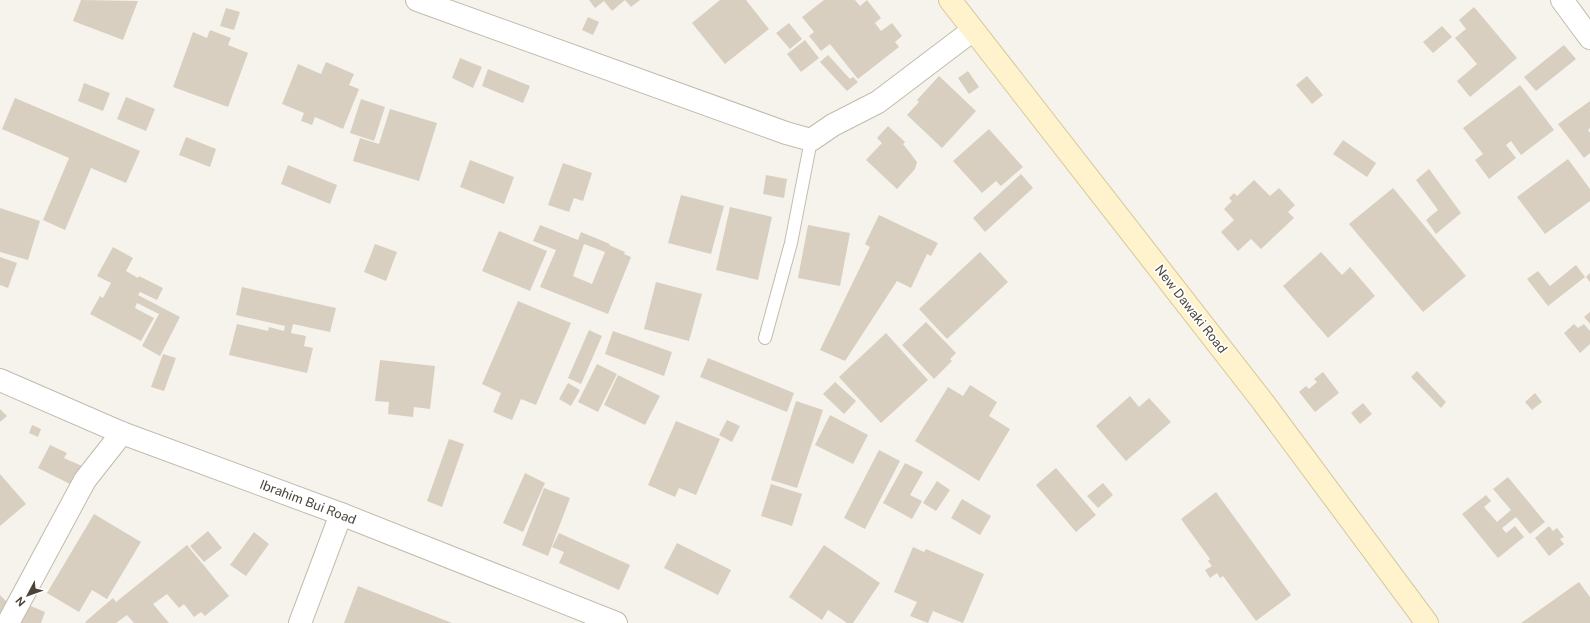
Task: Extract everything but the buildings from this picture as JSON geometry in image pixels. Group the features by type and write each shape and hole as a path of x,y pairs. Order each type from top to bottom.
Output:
{"street":[{"path":"417,0 779,131 810,140 833,125 878,102 973,30"},
{"name":"New Dawaki Road","path":"950,0 1263,402 1427,623"},
{"path":"1562,0 1590,38"},
{"name":"Ibrahim Bui Road","path":"0,380 122,433 341,514 616,623"},
{"path":"8,623 85,480 122,433"},
{"path":"300,623 341,514"}],"lane":[{"path":"765,338 791,243 810,140"}]}
